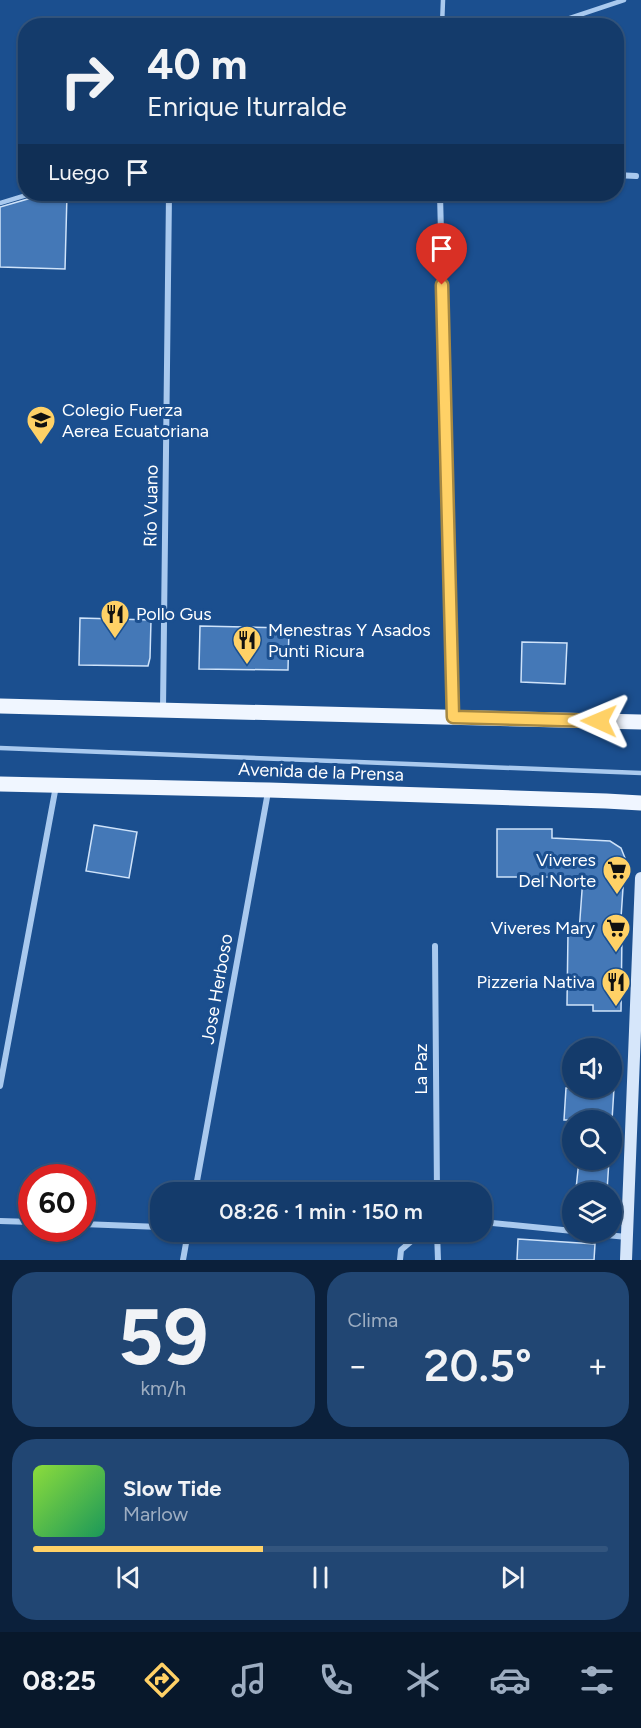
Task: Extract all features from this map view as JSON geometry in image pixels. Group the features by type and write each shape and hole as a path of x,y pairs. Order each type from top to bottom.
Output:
{"main road":[{"path":"0,706 641,722"},
{"name":"Avenida de la Prensa","path":"0,784 268,790 641,803"},
{"path":"626,1260 641,878"},
{"path":"627,1237 641,1240"}],"street":[{"path":"624,175 636,176"},
{"name":"Río Vuano","path":"163,710 170,201"},
{"path":"440,201 453,717"},
{"path":"0,1086 56,786"},
{"name":"Jose Herboso","path":"197,1182 268,790"},
{"name":"La Paz","path":"435,946 436,1182"},
{"path":"0,1221 18,1222"},
{"path":"492,1223 562,1230"},
{"path":"96,1225 150,1227"},
{"path":"622,1236 627,1237"},
{"path":"183,1260 186,1242"},
{"path":"400,1260 401,1250 410,1242"},
{"path":"437,1242 438,1260"}],"lane":[{"path":"442,18 443,0"},
{"path":"570,18 624,0"},
{"path":"0,203 18,198"},
{"path":"0,748 641,773"}],"building":[{"path":"21,201 67,201 65,269 0,267 0,207"},
{"name":"Pollo Gus","path":"80,618 151,620 148,666 79,665"},
{"path":"200,626 289,628 288,670 199,669"},
{"path":"522,642 567,643 565,684 521,682"},
{"path":"94,825 137,832 129,878 86,871"},
{"path":"497,829 552,829 552,838 610,841 621,848 625,858 620,933 622,933 621,1011 593,1011 593,1005 567,1005 568,932 579,932 583,877 497,877"},
{"path":"565,1098 613,1098 613,1110 565,1110"},
{"path":"578,1170 608,1170 608,1182 577,1182"},
{"path":"518,1239 595,1244 594,1260 517,1260"}],"place":[{"name":"Colegio Fuerza Aerea Ecuatoriana","path":"41,446"},
{"name":"Pollo Gus","path":"115,640"},
{"name":"Menestras Y Asados Punti Ricura","path":"247,666"},
{"name":"Viveres Del Norte","path":"617,896"},
{"name":"Viveres Mary","path":"616,954"},
{"name":"Pizzeria Nativa","path":"616,1008"}],"route":[{"path":"442,285 453,717 599,721"}]}
